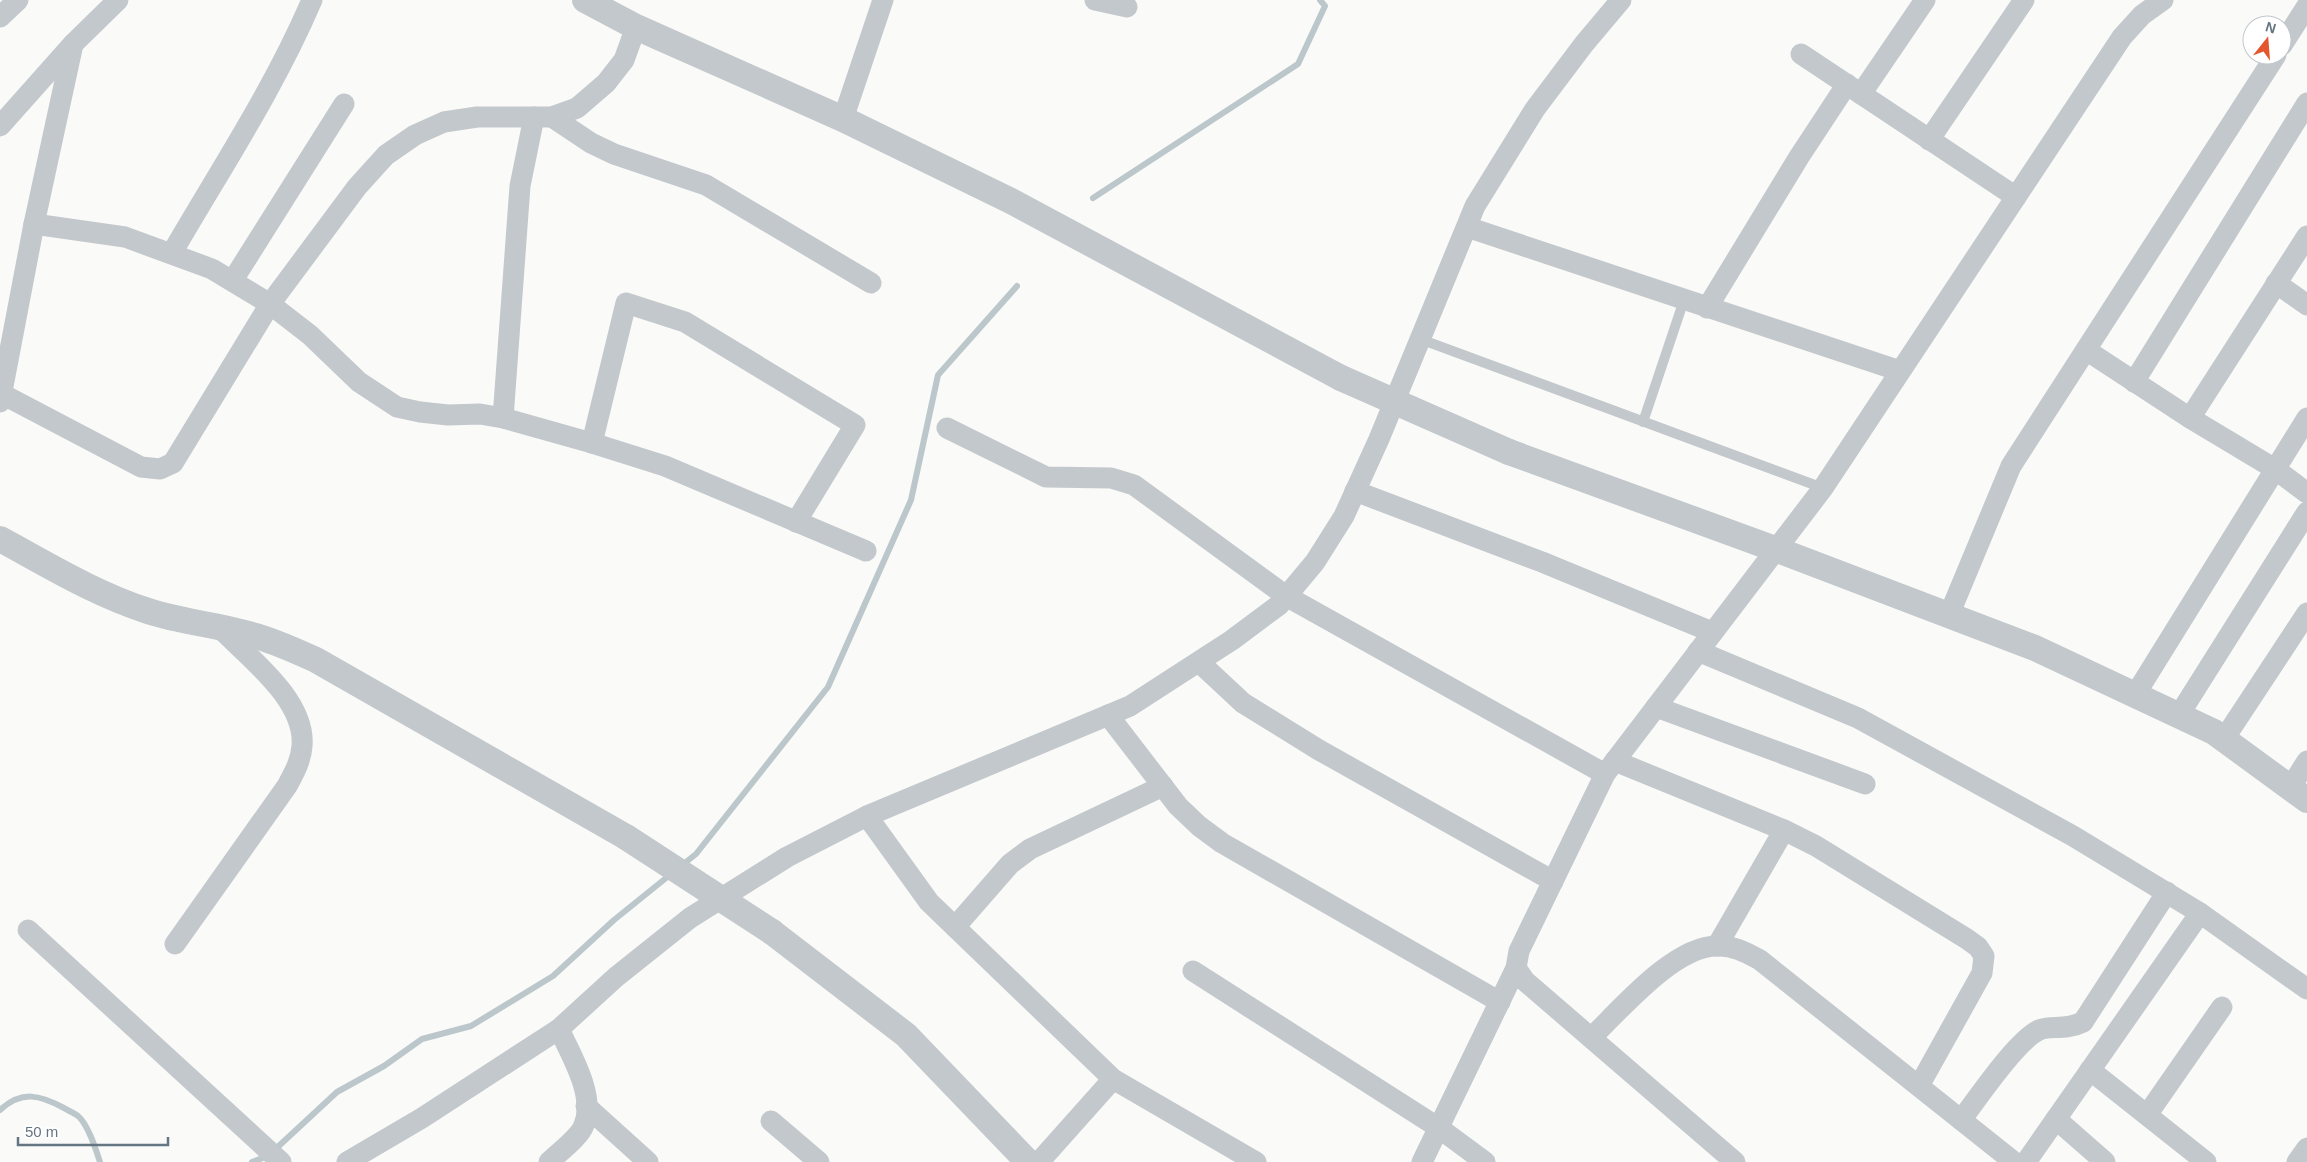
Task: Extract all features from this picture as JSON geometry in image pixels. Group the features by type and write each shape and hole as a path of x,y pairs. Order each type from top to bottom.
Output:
{"street":[{"path":"0,17 18,0"},
{"path":"0,126 73,44 118,0"},
{"path":"172,253 265,94 300,29 312,0"},
{"path":"585,0 636,27 843,119 1011,200 1341,378 1509,452 1775,549 2035,648 2214,732 2299,794 2307,761"},
{"path":"843,119 883,0"},
{"path":"1095,0 1127,7"},
{"path":"347,1162 422,1118 559,1029 616,977 690,918 787,857 868,816 1130,706 1232,640 1279,605 1315,562 1344,516 1475,206 1535,109 1584,44 1621,0"},
{"path":"1707,308 1799,157 1925,0"},
{"path":"1930,140 2024,0"},
{"path":"1422,1162 1516,968 1519,951 1610,767 1822,488 2122,37 2142,15 2162,0"},
{"path":"2292,29 2307,6"},
{"path":"73,44 34,224 1,398 141,467 160,469 173,463 270,304 357,187 393,150 415,135 444,122 477,117 543,117 577,108 606,83 624,60 636,27"},
{"path":"1801,54 2016,197"},
{"path":"1949,615 2012,466 2270,65"},
{"path":"2134,382 2307,103"},
{"path":"233,280 344,104"},
{"path":"543,117 614,154 706,185 871,283"},
{"path":"503,418 520,186 543,117"},
{"path":"34,224 124,236 212,269 270,304 310,335 359,382 396,406 420,412 448,415 480,414 503,418 592,443 665,466 866,551"},
{"path":"1467,227 1900,371"},
{"path":"2190,418 2307,236"},
{"path":"2276,283 2307,305"},
{"path":"592,443 626,303 685,322 855,425 796,522"},
{"path":"2086,350 2190,418 2275,469 2307,493"},
{"path":"2135,695 2307,418"},
{"path":"947,428 1046,477 1112,478 1134,485 1286,596 1610,767 1784,830 1816,846 1945,924 1978,947 1984,956 1982,973 1919,1086"},
{"path":"1355,491 1542,562 1712,632"},
{"path":"2179,715 2307,512"},
{"path":"0,539 92,589 146,610 189,623 252,635 286,646 316,660 626,837 772,932 906,1035 1028,1162"},
{"path":"2224,739 2307,613"},
{"path":"175,944 287,786 298,767 302,745 299,718 281,690 220,628"},
{"path":"1698,651 1858,718 2073,836 2200,913 2307,989"},
{"path":"1199,662 1243,703 1319,750 1553,881"},
{"path":"1656,707 1865,784"},
{"path":"1108,715 1178,806 1199,826 1222,843 1500,1002"},
{"path":"955,927 1010,864 1030,849 1163,786"},
{"path":"868,816 928,902 1113,1079 1256,1162"},
{"path":"1717,946 1784,830"},
{"path":"1961,1120 2016,1051 2032,1034 2041,1029 2073,1027 2083,1022 2167,892"},
{"path":"2026,1162 2200,913"},
{"path":"28,930 272,1154"},
{"path":"1591,1038 1666,966 1696,950 1717,946 1741,950 1760,960 2014,1162"},
{"path":"1516,968 1526,981 1735,1162"},
{"path":"1193,971 1439,1128 1485,1162"},
{"path":"2146,1115 2222,1007"},
{"path":"549,1162 584,1126 586,1106 586,1088 559,1029"},
{"path":"2090,1070 2206,1162"},
{"path":"1038,1162 1113,1079"},
{"path":"586,1106 648,1162"},
{"path":"2056,1119 2105,1162"},
{"path":"771,1121 819,1162"},
{"path":"2297,1162 2307,1148"}],"lane":[{"path":"1643,422 1684,300"},
{"path":"1420,339 1822,488"}],"waterway":[{"path":"1093,198 1298,64 1325,6 1320,0"},
{"path":"681,866 696,854 828,687 911,500 938,375 1017,286"},
{"path":"252,1162 268,1156 337,1092 384,1066 422,1039 471,1026 553,976 614,920 671,874"},
{"path":"0,1110 16,1099 24,1097 47,1100 64,1108 82,1120 100,1162"}]}
